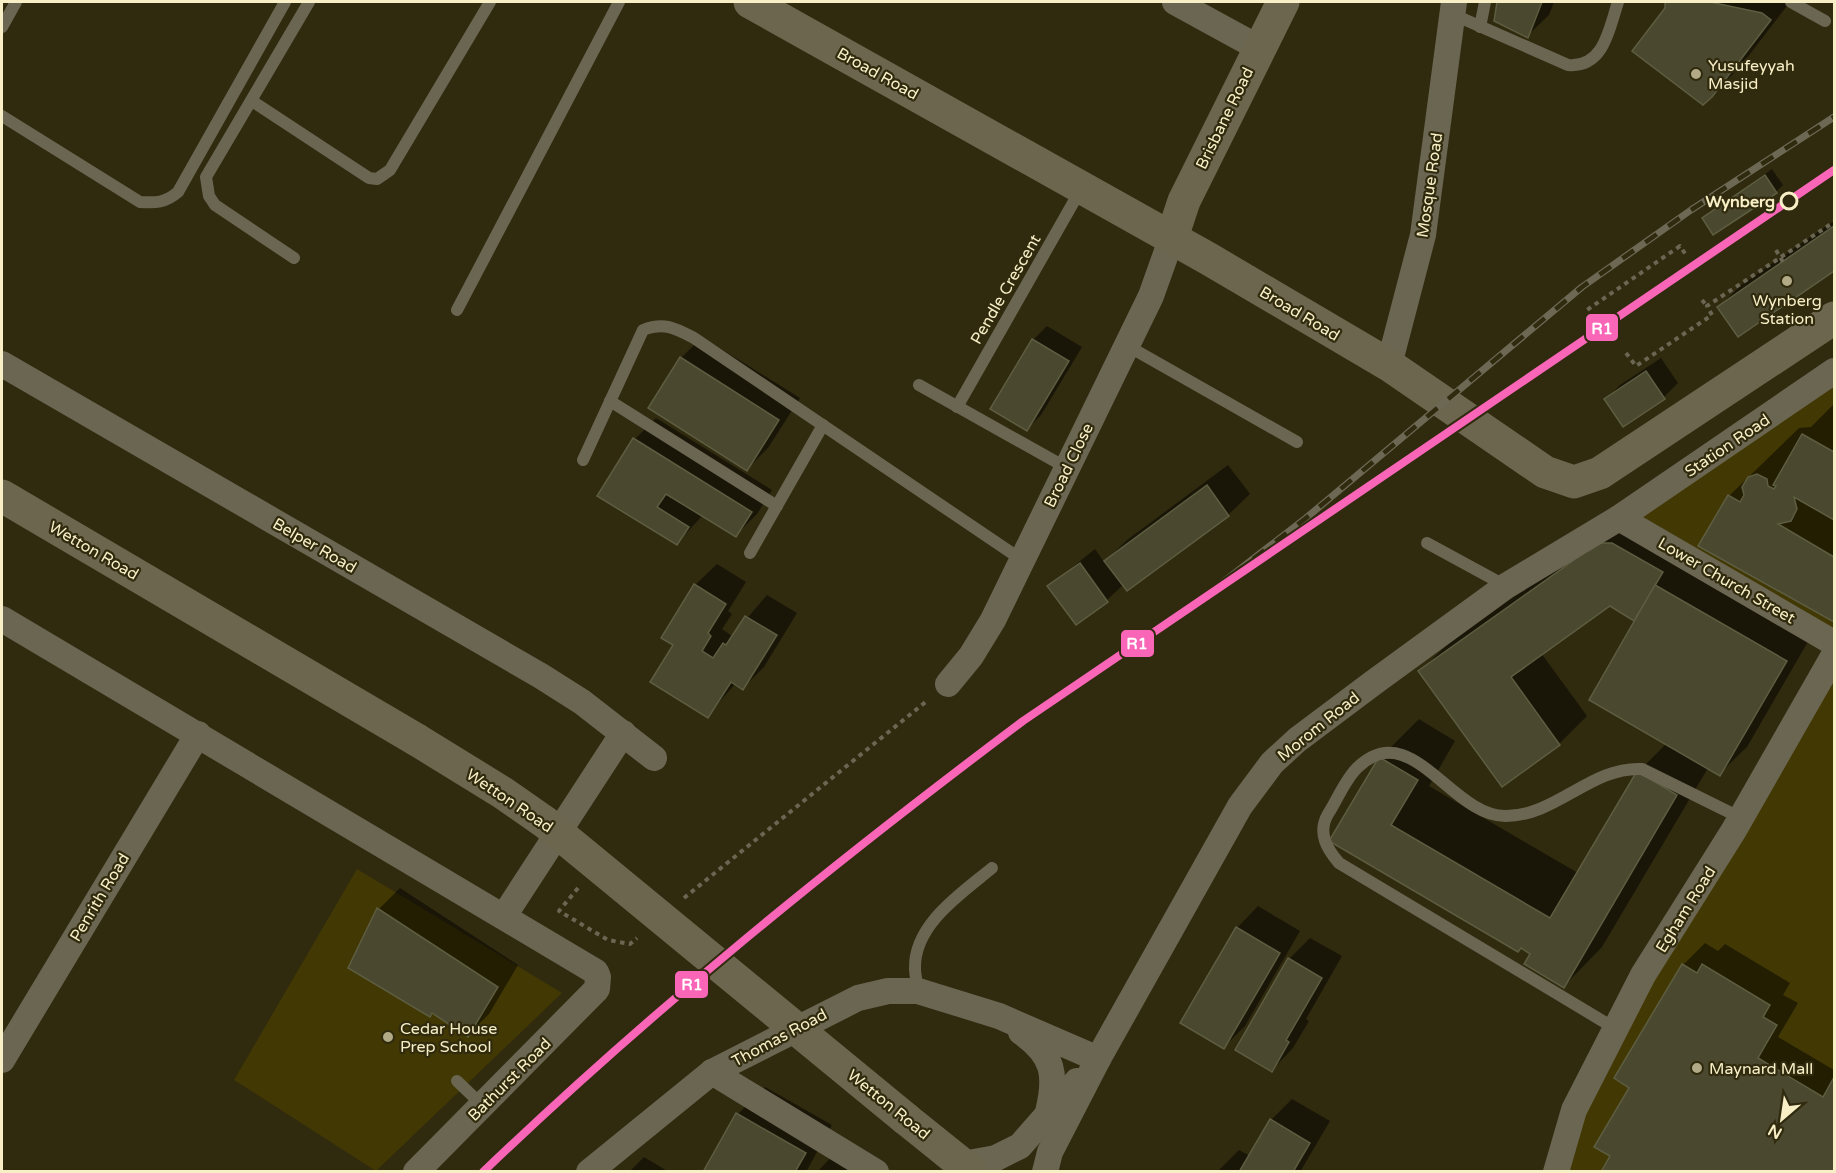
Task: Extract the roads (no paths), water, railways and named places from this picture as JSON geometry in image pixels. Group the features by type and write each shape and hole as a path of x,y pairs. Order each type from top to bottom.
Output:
{"street":[{"name":"Broad Road","path":"750,2 1172,237 1389,365 1545,472 1574,482 1600,473 1834,318"},
{"path":"1175,2 1259,48"},
{"name":"Brisbane Road","path":"1172,237 1184,201 1283,2"},
{"name":"Mosque Road","path":"1389,365 1423,235 1453,8"},
{"name":"Broad Close","path":"948,684 971,656 993,620 1151,296 1172,237"},
{"name":"Belper Road","path":"2,364 541,676 654,758"},
{"name":"Station Road","path":"1619,518 1834,371"},
{"name":"Wetton Road","path":"2,496 503,793 555,830 968,1168"},
{"name":"Morom Road","path":"1045,1172 1050,1152 1098,1059 1240,806 1272,763 1297,740 1363,690 1506,586 1619,518"},
{"name":"Lower Church Street","path":"1619,518 1834,642"},
{"path":"2,620 504,916 623,734"},
{"name":"Egham Road","path":"1556,1172 1569,1122 1643,975 1741,818 1834,655"},
{"name":"Penrith Road","path":"2,1060 198,734"},
{"name":"Bathurst Road","path":"416,1172 597,989 598,977 590,968 504,916"},
{"name":"Thomas Road","path":"589,1172 712,1072 858,998 888,991 918,991 999,1016 1098,1059"},
{"name":"Thomas Road","path":"999,1016 1040,1047 1048,1059 1054,1075 1048,1112"},
{"name":"Morom Road","path":"968,1168 1020,1146 1048,1112 1098,1059"},
{"path":"712,1072 876,1172"}],"lane":[{"path":"2,27 16,2"},
{"path":"2,117 140,202 168,200 178,192 285,2"},
{"path":"294,258 215,205 208,196 206,177 309,2"},
{"path":"252,101 369,178 377,179 390,170 485,13 489,2"},
{"path":"458,310 619,2"},
{"path":"1480,27 1485,2"},
{"path":"1453,8 1480,27 1568,65 1578,66 1596,58 1601,51 1618,2"},
{"path":"1791,2 1825,21"},
{"name":"Pendle Crescent","path":"957,407 1082,188"},
{"path":"583,460 643,330 658,324 675,328 694,338 1022,560"},
{"path":"1126,345 1297,441"},
{"path":"919,385 1067,468"},
{"path":"610,401 777,506"},
{"path":"750,553 823,425"},
{"path":"1427,543 1506,586"},
{"path":"1616,1029 1339,863 1329,852 1323,835 1326,819 1355,770 1373,754 1392,752 1414,759 1458,795 1488,814 1507,816 1549,806 1598,779 1633,768 1642,769 1741,818"},
{"path":"918,991 914,967 918,948 927,929 949,905 992,868"},
{"path":"457,1081 482,1105"}],"railway":[{"path":"1209,593 1306,518 1582,287 1691,210 1834,117"}],"place":[{"name":"Yusufeyyah Masjid","path":"1696,74"},
{"name":"Wynberg","path":"1789,201"},
{"name":"Wynberg Station","path":"1787,281"},
{"name":"Cedar House Prep School","path":"388,1037"},
{"name":"Maynard Mall","path":"1697,1068"}]}
